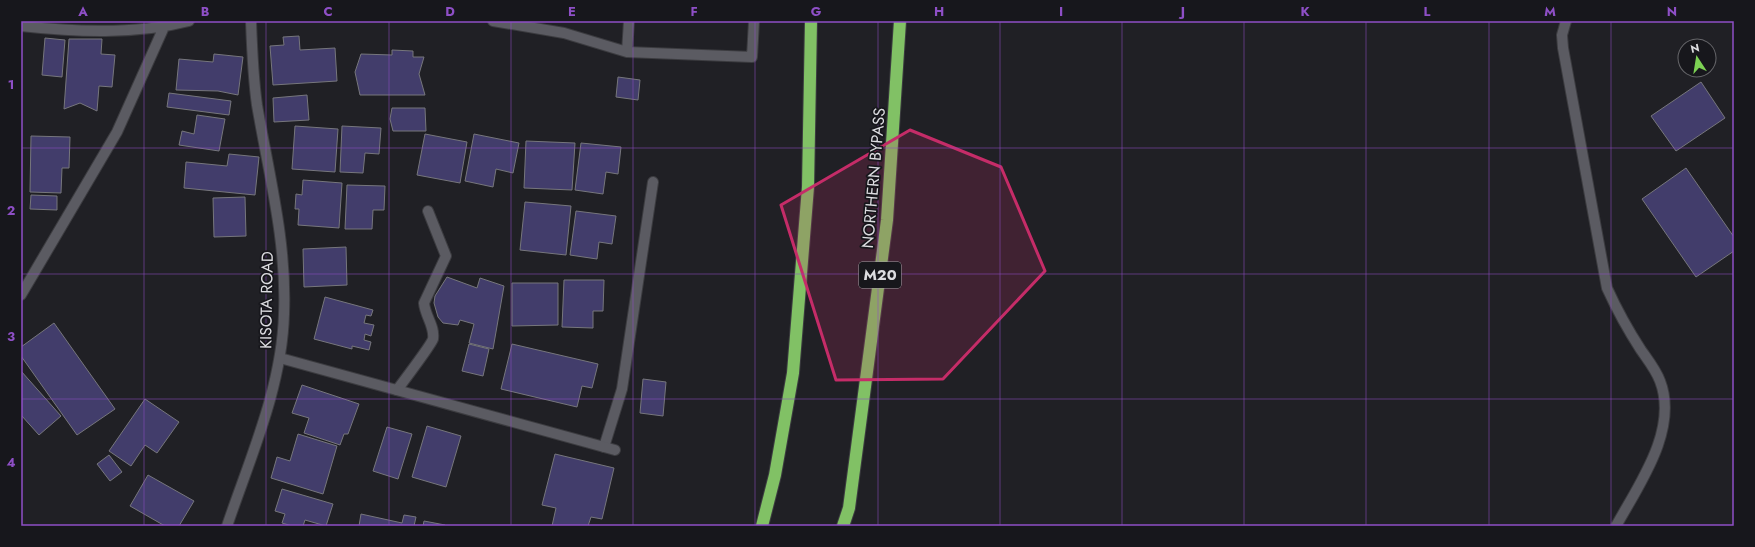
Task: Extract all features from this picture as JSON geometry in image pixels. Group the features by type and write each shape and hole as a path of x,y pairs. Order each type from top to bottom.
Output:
{"highway":[{"path":"762,526 775,475 793,373 808,187 811,21"},
{"name":"NORTHERN BYPASS","path":"843,526 849,508 888,220 900,21"}],"street":[{"path":"21,26 70,31 164,27 189,21"},
{"name":"KISOTA ROAD","path":"227,526 262,423 280,358 284,315 282,245 257,104 252,55 251,21"},
{"path":"493,21 564,33 627,52 752,57 754,21"},
{"path":"627,52 629,21"},
{"path":"1566,21 1562,35 1563,48 1607,288 1618,313 1660,381 1664,394 1664,422 1655,455 1616,526"},
{"path":"21,295 24,284 117,132 164,27"},
{"path":"604,447 622,389 653,182"},
{"path":"397,390 433,340 432,326 425,311 424,303 446,256 428,211"},
{"path":"280,358 615,450"}],"highlighted area":[{"path":"910,130 1001,167 1045,271 943,379 836,380 781,205"}],"building":[{"path":"299,36 300,50 335,48 337,81 273,85 270,46 284,45 283,37"},
{"path":"45,38 65,40 62,77 42,75"},
{"path":"69,39 102,39 101,54 115,55 112,87 99,86 97,111 80,103 64,109"},
{"path":"392,50 413,51 413,57 424,57 419,74 425,95 360,95 355,72 361,54 392,55"},
{"path":"214,54 243,57 238,95 218,91 176,90 179,59 213,62"},
{"path":"618,77 640,80 638,100 616,97"},
{"path":"1701,82 1725,118 1676,151 1651,116"},
{"path":"169,93 231,101 229,115 167,107"},
{"path":"307,95 309,120 274,122 273,98"},
{"path":"392,108 425,108 426,131 393,131 390,119"},
{"path":"197,115 225,119 219,151 179,145 182,131 194,134"},
{"path":"295,126 338,129 335,172 292,169"},
{"path":"342,126 381,128 379,154 365,153 363,173 340,172"},
{"path":"425,134 467,142 460,183 417,175"},
{"path":"474,134 519,143 513,173 496,169 493,187 465,181"},
{"path":"31,136 70,137 69,168 62,168 61,193 30,192"},
{"path":"526,141 575,143 572,190 524,188"},
{"path":"581,143 621,147 618,174 606,172 603,194 575,190"},
{"path":"229,154 259,157 255,195 184,188 186,162 227,166"},
{"path":"1686,168 1734,237 1734,251 1696,277 1642,199"},
{"path":"303,180 342,183 339,228 298,225 299,209 295,209 296,194 302,195"},
{"path":"347,185 385,186 384,210 373,210 372,229 345,229"},
{"path":"31,195 57,196 57,210 30,209"},
{"path":"245,197 246,236 214,237 213,198"},
{"path":"525,202 571,206 566,255 520,250"},
{"path":"576,211 616,216 612,244 599,242 597,259 570,255"},
{"path":"346,247 347,285 304,287 303,249"},
{"path":"447,277 477,288 480,278 504,286 493,349 469,343 474,324 460,320 458,325 443,323 438,317 434,303 435,296"},
{"path":"564,280 604,280 603,311 593,311 593,328 562,327"},
{"path":"512,283 558,283 558,325 512,326"},
{"path":"325,297 373,310 371,316 366,315 364,323 374,325 371,336 365,334 364,340 371,342 369,350 352,346 352,349 314,339"},
{"path":"54,323 115,409 77,435 21,356 21,347"},
{"path":"469,344 489,349 483,376 462,371"},
{"path":"512,344 598,364 592,388 582,386 577,407 501,389"},
{"path":"21,371 61,416 39,435 21,415"},
{"path":"643,379 666,382 663,416 640,413"},
{"path":"302,385 359,404 348,434 344,434 340,445 304,433 309,418 292,413"},
{"path":"145,399 179,422 157,453 145,445 131,466 109,451"},
{"path":"427,426 461,436 446,487 412,477"},
{"path":"387,427 412,434 398,479 373,471"},
{"path":"298,434 337,446 323,494 271,478 277,457 290,461"},
{"path":"555,454 614,468 602,519 591,517 588,526 552,526 556,508 542,505"},
{"path":"109,455 122,472 110,481 97,464"},
{"path":"148,475 194,501 179,526 165,526 130,506"},
{"path":"282,489 333,504 326,526 305,520 303,526 292,526 282,523 285,514 275,511"},
{"path":"361,514 402,523 404,515 416,517 414,526 359,526"},
{"path":"424,521 445,525 445,526 423,526"}]}
